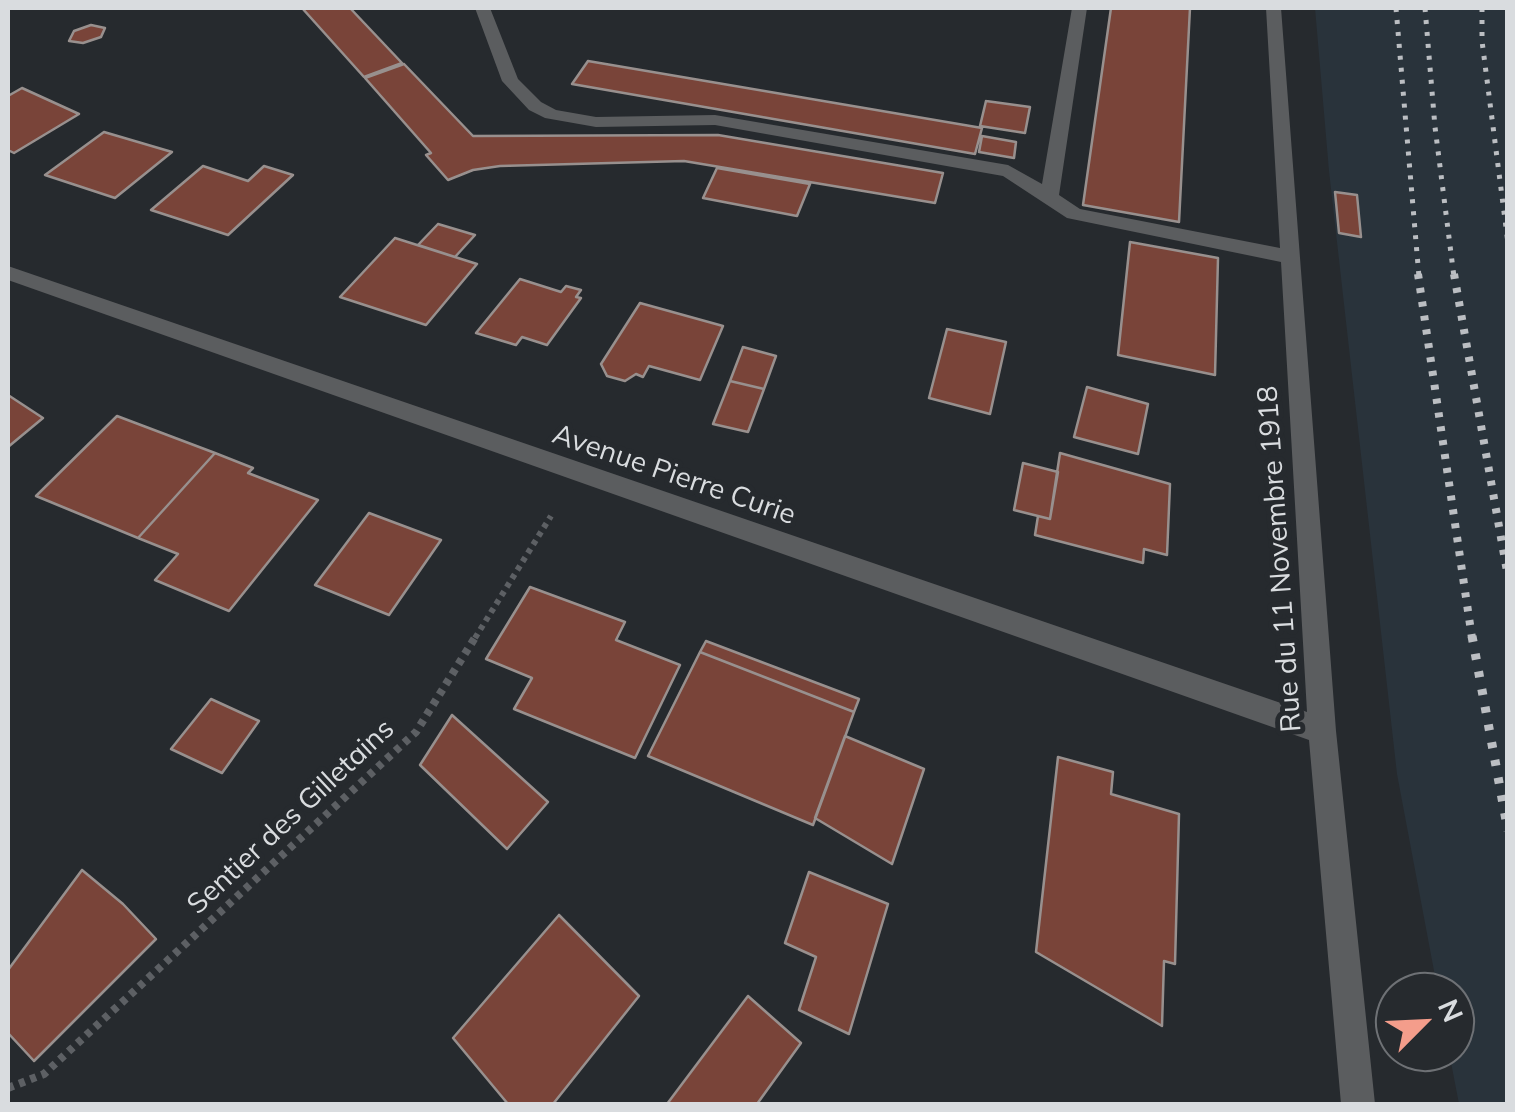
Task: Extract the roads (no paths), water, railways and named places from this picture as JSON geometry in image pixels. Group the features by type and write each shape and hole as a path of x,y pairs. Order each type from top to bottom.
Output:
{"street":[{"path":"483,8 510,82 551,114 596,122 715,120 1008,171 1074,214 1289,257"},
{"path":"1049,197 1080,8"},
{"name":"Rue du 11 Novembre 1918","path":"1274,8 1322,732 1358,1104"},
{"name":"Avenue Pierre Curie","path":"8,273 1322,732"}],"railway":[{"path":"1396,8 1419,277"},
{"path":"1425,8 1454,277"},
{"path":"1482,8 1482,41 1508,243"},
{"path":"1418,274 1472,638"},
{"path":"1454,274 1508,577"},
{"path":"1472,636 1508,831"}]}
